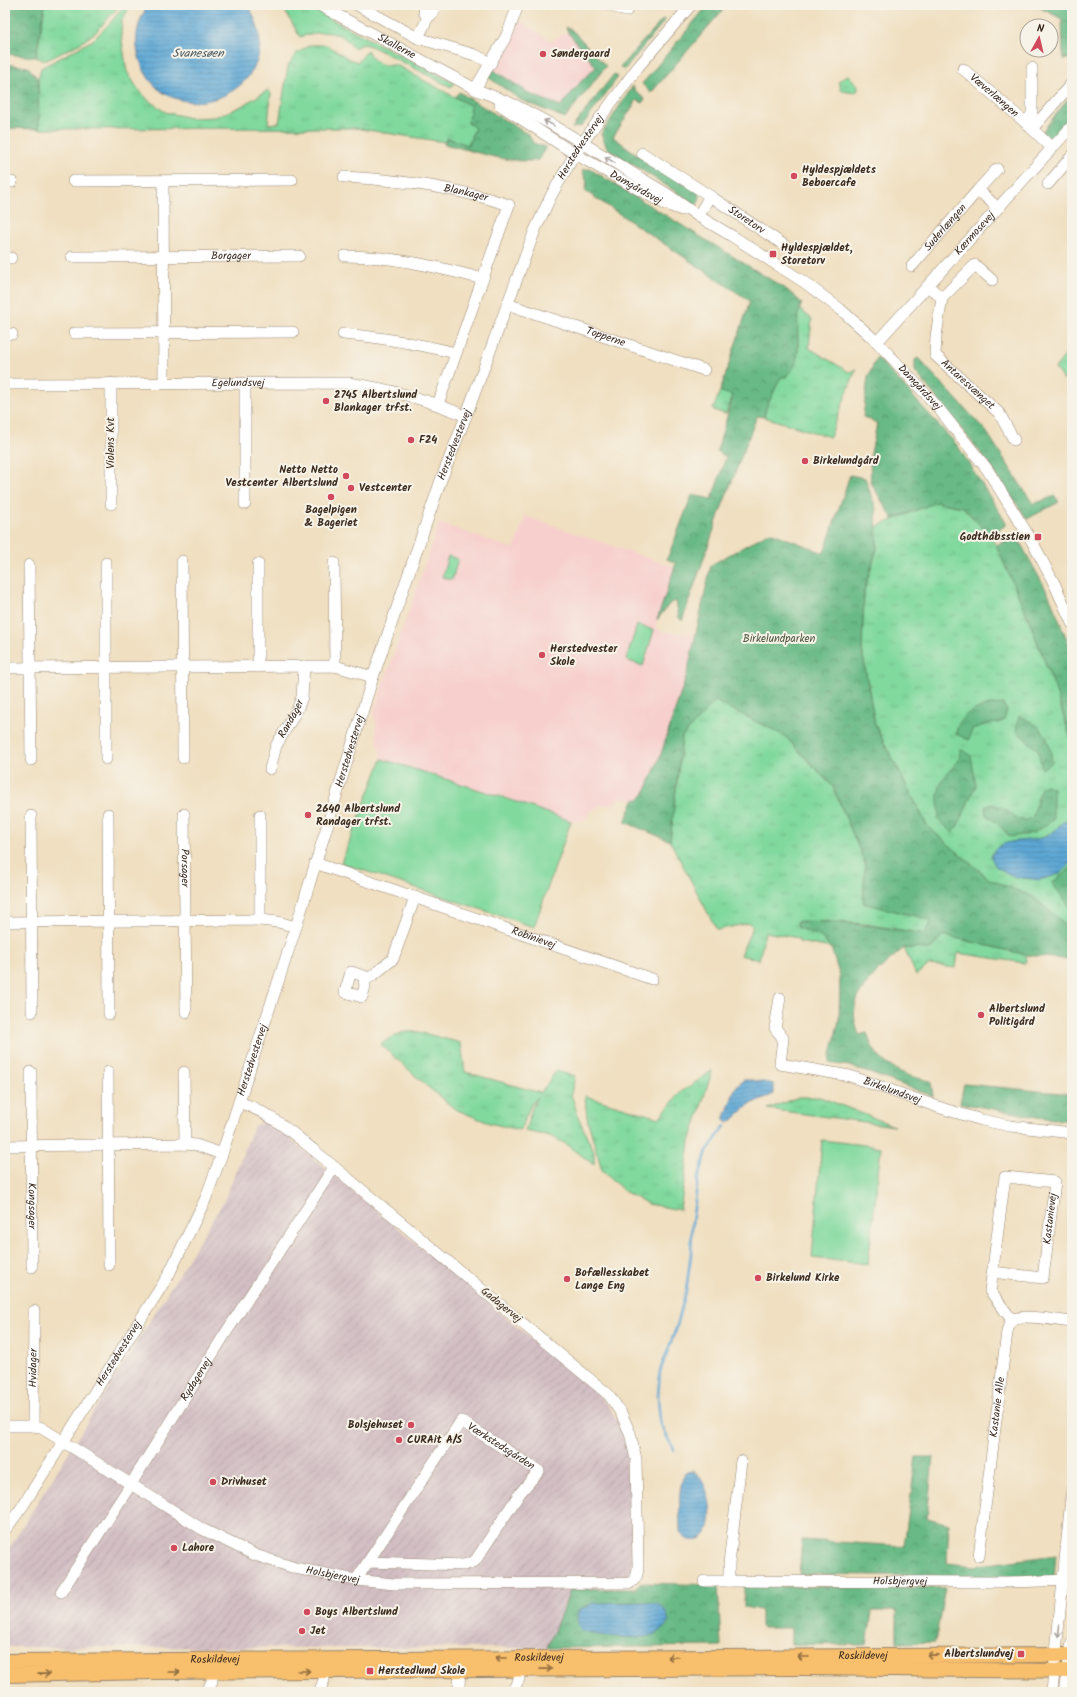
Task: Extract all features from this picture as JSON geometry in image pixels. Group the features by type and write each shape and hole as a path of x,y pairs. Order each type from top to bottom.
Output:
{"main road":[{"name":"Roskildevej","path":"5,1661 1066,1661"},
{"path":"5,1665 37,1661"},
{"name":"Roskildevej","path":"5,1675 212,1671 800,1668 963,1669 987,1663 1041,1663 1066,1661"}],"street":[{"name":"Skallerne","path":"319,5 475,88 515,105 582,144"},
{"path":"427,5 424,12 428,17"},
{"path":"418,38 428,17 431,15 436,5"},
{"path":"475,88 507,35 518,5"},
{"path":"610,5 626,11 632,5"},
{"name":"Herstedvestervej","path":"5,1530 22,1506 168,1276 205,1200 222,1154 296,927 373,677 441,480 535,230 552,194 575,154 638,67 691,5"},
{"path":"360,6 418,38 475,55 491,63"},
{"name":"Væverlængen","path":"1028,125 1032,115 1032,68"},
{"name":"Væverlængen","path":"963,70 1028,125 1052,148"},
{"path":"1028,125 1072,83"},
{"name":"Skallerne","path":"475,88 575,154"},
{"name":"Kærmosevej","path":"878,342 1072,126"},
{"name":"Damgårdsvej","path":"582,144 667,194 698,216 804,282 835,305 878,342 935,404 987,469 1033,543 1055,585 1072,623"},
{"name":"Storetorv","path":"642,153 784,245"},
{"name":"Damgårdsvej","path":"575,154 663,203 698,216"},
{"path":"1048,184 1072,156"},
{"name":"Suderlængen","path":"912,266 997,169"},
{"name":"Blankager","path":"344,177 390,179 430,185 468,193 509,205 438,404"},
{"path":"73,181 292,180"},
{"path":"163,181 164,383"},
{"path":"978,190 998,208"},
{"path":"698,216 710,196"},
{"name":"Borgager","path":"72,257 299,256"},
{"path":"345,256 373,257 419,264 483,279"},
{"path":"928,286 941,303 975,265 992,280"},
{"name":"Antaresvænget","path":"941,303 935,355 999,413 1014,440"},
{"name":"Topperne","path":"507,304 704,370"},
{"path":"74,333 293,332"},
{"path":"343,334 373,336 414,343 456,353"},
{"name":"Violens Kvt","path":"111,383 111,504"},
{"path":"245,383 245,504"},
{"name":"Egelundsvej","path":"5,384 348,383 399,392 438,404 466,416"},
{"path":"182,561 183,758"},
{"path":"106,562 106,759"},
{"path":"334,563 335,666"},
{"path":"258,564 258,667"},
{"path":"29,565 31,760"},
{"name":"Randager","path":"270,769 276,746 298,710 300,704 302,697 304,666"},
{"path":"5,668 335,666 373,677"},
{"path":"108,814 109,1014"},
{"name":"Porsager","path":"184,814 186,1012"},
{"path":"260,815 260,920"},
{"path":"31,816 32,1012"},
{"name":"Robinievej","path":"315,863 652,980"},
{"path":"364,980 372,976 393,959 414,897"},
{"path":"5,922 185,922 260,920 278,922 296,927"},
{"name":"Birkelundsvej","path":"780,998 775,1028 784,1038 780,1064 850,1076 944,1109 982,1120 1010,1126 1072,1132"},
{"name":"Kongsager","path":"31,1072 32,1268"},
{"path":"108,1072 109,1265"},
{"path":"184,1072 185,1144"},
{"name":"Gadagervej","path":"239,1102 261,1110 276,1120 608,1395 621,1413 630,1433 636,1459 638,1574 634,1580"},
{"path":"5,1146 185,1144 196,1145 222,1154"},
{"name":"Rydagervej","path":"60,1592 334,1167"},
{"name":"Kastanievej","path":"992,1272 1043,1278 1055,1182 1005,1177 992,1272 990,1291 1012,1320"},
{"name":"Hvidager","path":"33,1426 34,1311"},
{"path":"1012,1320 1025,1317 1072,1322"},
{"name":"Kastanie Alle","path":"979,1556 1007,1332 1012,1320"},
{"name":"Værkstedsgården","path":"356,1580 461,1421 539,1471 520,1493 475,1561 464,1565 368,1562"},
{"path":"5,1426 40,1427 63,1442"},
{"name":"Holsbjergvej","path":"63,1442 202,1529 255,1555 295,1568 356,1580 420,1584 630,1584 634,1580"},
{"path":"729,1581 729,1564 741,1461"},
{"path":"1064,1692 1072,1490"},
{"name":"Herstedvestervej","path":"5,1538 22,1506"},
{"name":"Holsbjergvej","path":"704,1581 1009,1582 1068,1580"},
{"path":"1052,1692 1066,1661"},
{"path":"456,1692 459,1687 460,1670"},
{"path":"512,1692 519,1679 519,1670"},
{"path":"206,1692 212,1681 212,1671"},
{"path":"318,1692 324,1680 324,1671"}],"shaded area":[{"name":"Søndergaard","path":"519,20 551,41 568,32 596,68 583,79 561,106 532,95 492,69 513,35"},
{"name":"Herstedvester Skole","path":"525,516 674,567 655,628 664,632 695,635 687,674 660,757 644,795 639,799 634,800 618,797 614,805 601,805 591,811 584,821 571,821 502,797 382,759 376,734 376,724 373,714 439,523 514,549"},
{"path":"263,1122 289,1138 595,1391 611,1410 622,1430 628,1450 630,1466 633,1586 571,1589 547,1648 5,1647 5,1555 224,1201 254,1126"}],"green space":[{"path":"5,5 45,5 36,57 5,54"},
{"path":"45,5 120,5 96,32 79,44 47,60 41,60 36,57"},
{"path":"125,5 131,5 122,20 121,34 127,72 138,89 148,100 165,112 190,118 215,117 240,107 268,90 271,93 268,124 279,123 288,66 296,54 310,45 327,45 349,59 358,62 367,51 373,59 379,63 396,65 471,106 468,123 475,128 468,145 447,138 444,142 354,128 39,129 38,79 41,68 93,40"},
{"path":"280,5 310,5 323,15 454,83 451,87 373,47 364,44 353,48 345,39 334,33 316,33 300,37"},
{"path":"708,5 727,5 651,93 642,84"},
{"path":"1035,5 1072,5 1072,59 1063,59 1062,19"},
{"path":"663,19 665,20 624,70 620,67"},
{"path":"566,27 572,30 606,66 565,118 521,100 488,77 492,69 532,95 561,106 583,79 596,67 568,32"},
{"path":"5,64 28,67 38,79 39,129 5,128"},
{"path":"614,74 618,77 582,126 572,128"},
{"path":"848,75 858,86 858,90 854,93 842,91 838,82"},
{"path":"633,86 636,92 645,99 642,103 637,100 613,137 635,153 697,191 700,197 697,205 607,148 601,134"},
{"path":"459,92 529,135 533,143 546,147 538,160 527,161 504,159 444,144 447,138 468,145 475,128 468,123 471,106 455,97"},
{"path":"1072,94 1072,118 1050,141 1042,132"},
{"path":"590,169 786,289 802,303 798,322 797,360 793,369 786,377 781,377 766,408 764,417 757,416 720,512 682,621 679,618 676,601 670,603 657,620 676,563 667,559 692,495 712,499 726,457 717,451 733,396 720,391 750,301 585,191 587,182 582,170"},
{"path":"799,309 812,319 809,348 849,372 856,369 830,437 764,417 766,408 781,376 786,377"},
{"path":"1072,347 1072,375 1063,380 1055,368"},
{"path":"877,357 957,445 1007,524 990,536 963,507 937,502 893,519 871,483 870,459 877,423 863,417 868,377"},
{"path":"918,358 986,431 1033,504 1055,496 1059,502 1027,519 987,461 915,371 915,360"},
{"path":"720,391 733,395 726,414 713,410"},
{"name":"Birkelundparken","path":"850,475 865,478 876,509 877,548 864,591 862,650 875,725 928,827 989,879 1033,897 1061,921 1067,932 1072,930 1072,960 1027,955 943,935 931,949 904,948 868,982 862,990 854,1011 859,1035 867,1033 876,1053 891,1067 910,1076 931,1081 933,1096 850,1066 829,1063 839,1020 840,977 831,948 821,937 797,927 797,921 861,925 925,934 931,920 863,903 865,863 833,787 785,736 715,701 682,737 670,841 625,822 634,800 639,799 644,795 660,757 687,674 711,565 770,532 824,553"},
{"path":"936,502 963,507 990,536 996,545 1027,615 1055,688 1072,743 1072,867 1052,883 1072,910 1072,930 1067,932 1061,921 1033,897 989,879 928,827 875,725 862,650 864,591 877,549 876,527"},
{"path":"1017,537 1049,595 1072,652 1072,743 1055,688 1027,615 996,545"},
{"path":"448,556 458,559 452,580 442,577"},
{"path":"637,625 654,630 643,666 626,660"},
{"path":"715,700 785,736 833,787 865,863 864,903 931,920 925,934 865,924 826,921 797,927 821,937 831,948 799,942 798,938 765,932 759,960 740,955 753,927 749,923 717,930 670,841 682,737"},
{"path":"1003,704 1007,710 1004,720 999,723 988,724 972,729 969,740 956,734 961,720 966,715 980,708"},
{"path":"1019,716 1034,724 1044,733 1047,739 1052,762 1042,769 1038,750 1016,731"},
{"path":"960,749 971,755 976,786 953,833 938,820 938,797 942,782 959,761"},
{"path":"382,759 502,797 571,821 534,927 341,863"},
{"path":"1047,785 1053,788 1053,820 1033,833 1010,837 997,823 986,815 985,807 993,804 1006,810 1018,819 1027,820 1033,816 1041,787"},
{"path":"1072,867 1072,910 1052,883"},
{"path":"943,935 1027,955 1025,963 958,953 956,968 929,965 916,975 904,948 931,949"},
{"path":"403,1032 419,1032 461,1043 465,1072 541,1093 556,1071 575,1076 571,1094 579,1119 594,1152 594,1165 568,1145 550,1136 525,1131 533,1106 538,1097 531,1105 520,1130 489,1123 455,1109 380,1044"},
{"path":"712,1071 690,1142 680,1210 648,1204 624,1191 602,1170 587,1118 585,1096 659,1118 681,1092"},
{"path":"964,1084 1072,1094 1072,1121 1037,1117 960,1103"},
{"path":"799,1097 820,1097 894,1126 768,1109"},
{"path":"822,1140 881,1147 868,1264 812,1258"},
{"path":"916,1457 933,1457 927,1518 949,1524 947,1563 974,1566 1056,1555 1054,1577 799,1574 802,1540 904,1546"},
{"path":"640,1583 718,1585 721,1646 547,1648 571,1589 635,1589"},
{"path":"744,1586 945,1588 935,1642 897,1643 897,1611 872,1611 867,1645 791,1644 791,1628 761,1628 761,1610 744,1607"}],"water":[{"name":"Svanesøen","path":"148,5 248,5 259,36 257,62 243,82 223,96 199,102 175,98 154,85 140,60 137,46 137,32 141,18"},
{"path":"1066,820 1072,821 1072,861 1060,874 1039,880 1015,877 996,867 991,857 995,850 1000,846 1015,841 1032,840 1047,836"},
{"path":"743,1080 774,1084 774,1094 750,1104 729,1123 724,1120 735,1089"},
{"path":"692,1471 698,1475 708,1494 711,1517 709,1528 704,1536 696,1540 687,1539 680,1533 679,1510 682,1479 685,1472"},
{"path":"646,1602 662,1607 669,1622 660,1631 652,1635 644,1637 604,1636 582,1631 578,1624 578,1611 593,1603"}],"waterway":[{"path":"674,1451 660,1422 658,1396 660,1371 677,1326 686,1291 691,1254 692,1223 698,1179 707,1151 725,1126"}],"place":[{"name":"Søndergaard","path":"543,54"},
{"name":"Hyldespjældets Beboercafe","path":"794,176"},
{"name":"Hyldespjældet, Storetorv","path":"773,254"},
{"name":"2745 Albertslund Blankager trfst.","path":"326,401"},
{"name":"F24","path":"411,440"},
{"name":"Birkelundgård","path":"805,461"},
{"name":"Netto Netto Vestcenter Albertslund","path":"346,476"},
{"name":"Vestcenter","path":"351,488"},
{"name":"Bagelpigen & Bageriet","path":"331,497"},
{"name":"Godthåbsstien","path":"1038,537"},
{"name":"Herstedvester Skole","path":"542,655"},
{"name":"2640 Albertslund Randager trfst.","path":"308,815"},
{"name":"Albertslund Politigård","path":"981,1015"},
{"name":"Birkelund Kirke","path":"758,1278"},
{"name":"Bofællesskabet Lange Eng","path":"567,1279"},
{"name":"Bolsjehuset","path":"411,1425"},
{"name":"CURAit A/S","path":"399,1440"},
{"name":"Drivhuset","path":"213,1482"},
{"name":"Lahore","path":"174,1548"},
{"name":"Boys Albertslund","path":"307,1612"},
{"name":"Jet","path":"302,1631"},
{"name":"Albertslundvej","path":"1021,1654"},
{"name":"Herstedlund Skole","path":"370,1671"}]}
